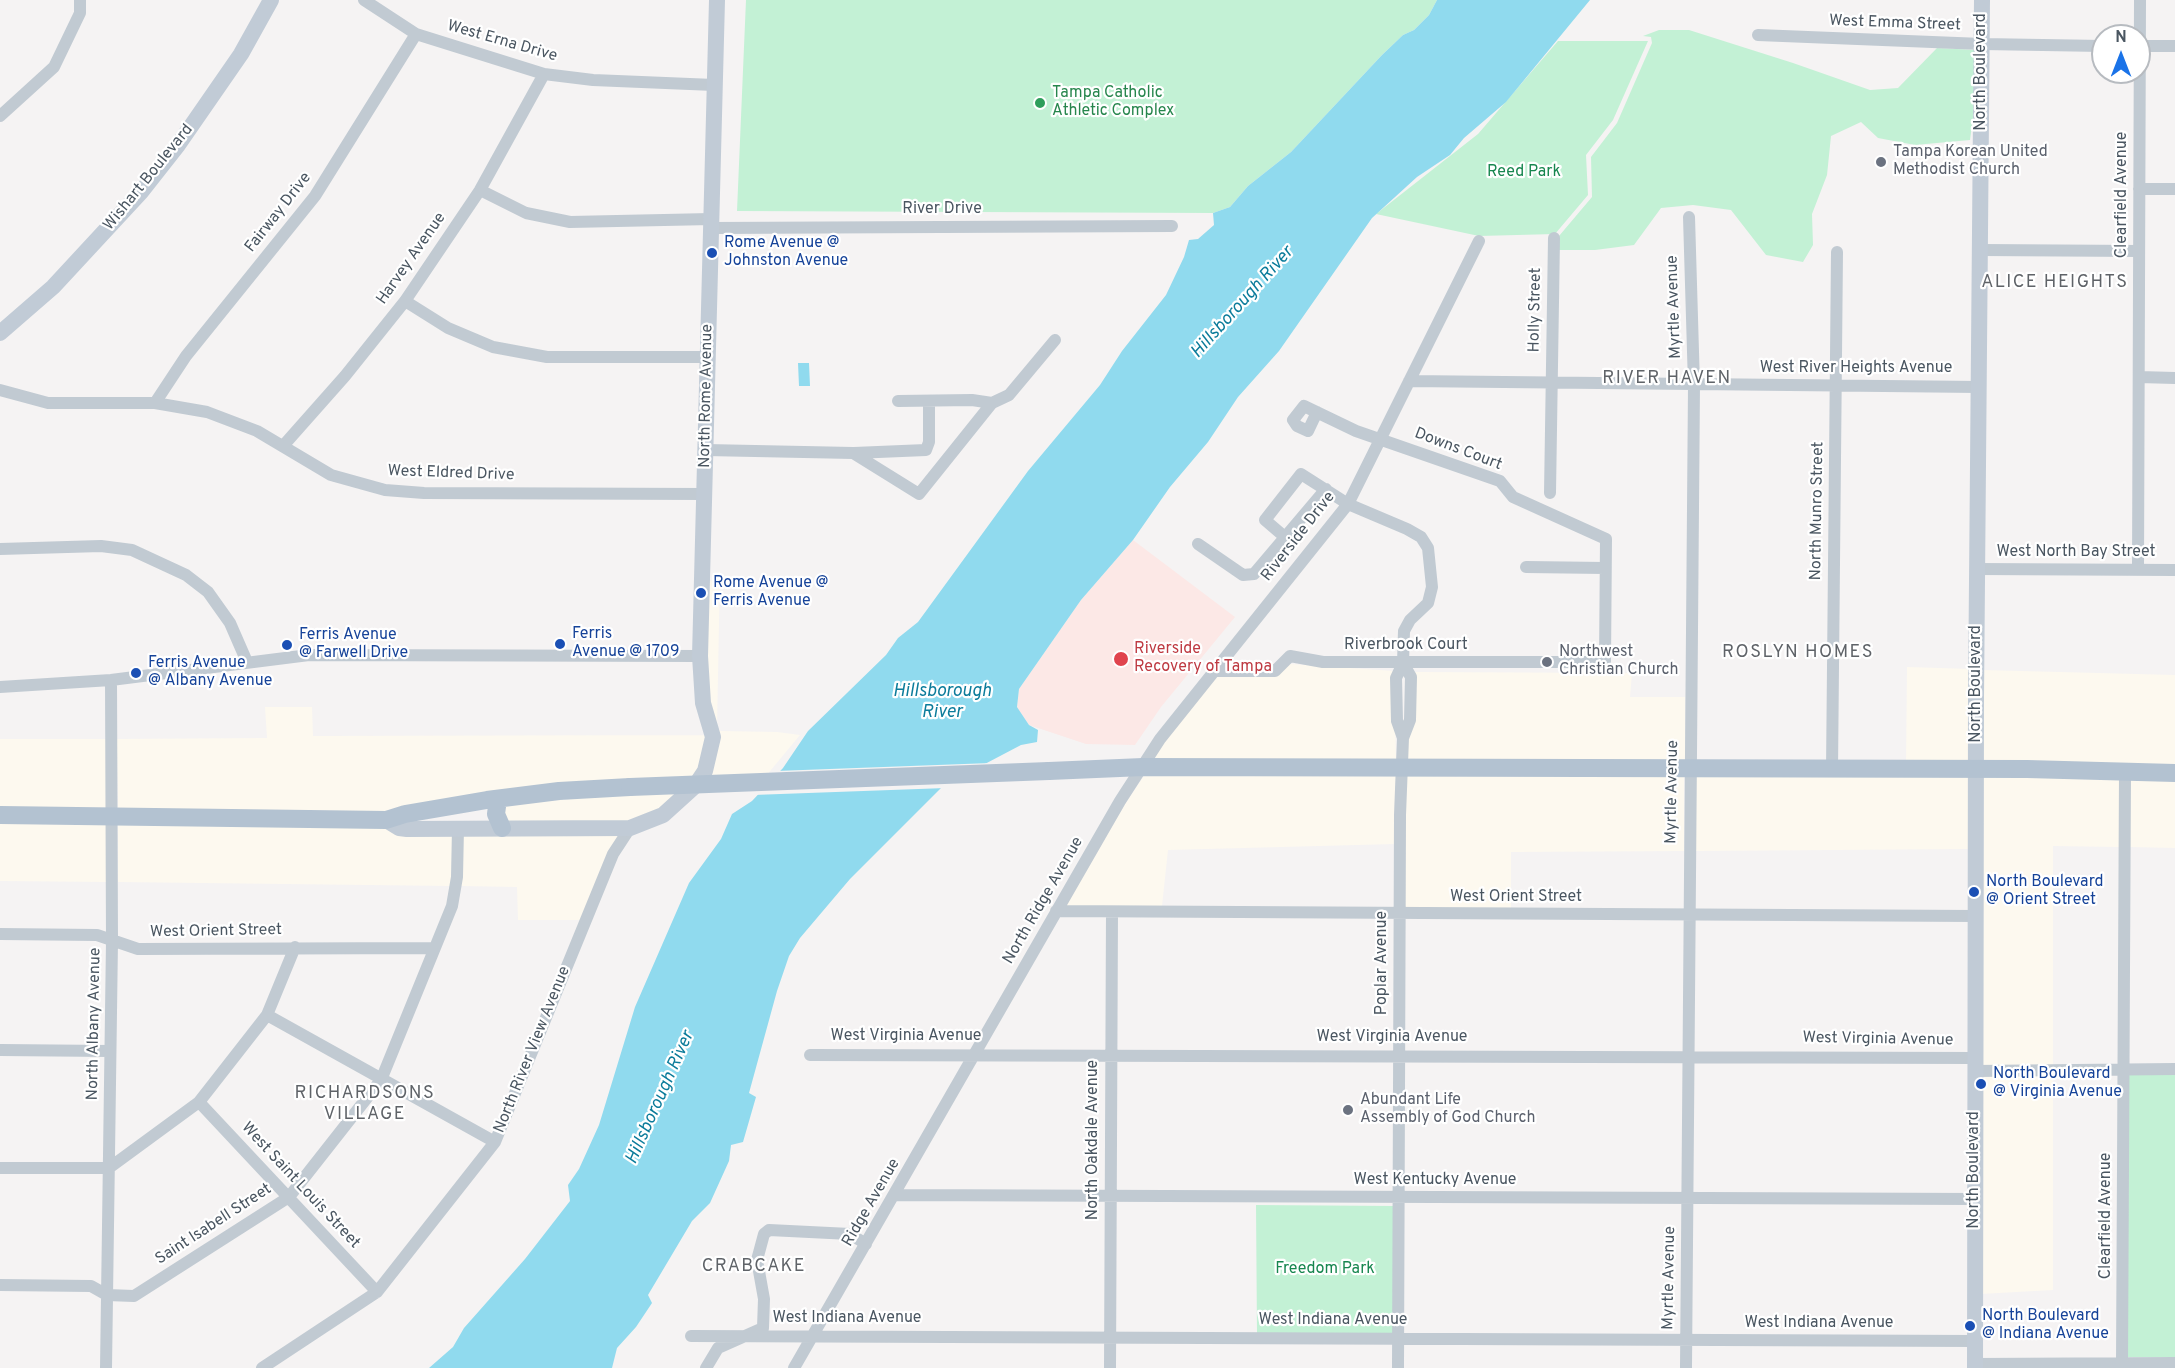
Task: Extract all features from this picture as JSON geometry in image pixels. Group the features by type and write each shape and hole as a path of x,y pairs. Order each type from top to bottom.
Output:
{"main road":[{"path":"0,815 387,820 405,814 560,791 1143,767 1976,769 2175,773"},
{"path":"498,799 496,814 502,828"}],"street":[{"path":"0,116 54,67 80,13 81,0"},
{"name":"Wishart Boulevard","path":"0,333 53,287 141,192 178,145 241,54 271,0"},
{"name":"West Erna Drive","path":"364,0 416,34 544,74 593,80 714,85"},
{"name":"North Rome Avenue","path":"630,828 663,815 695,786 705,771 714,737 703,703 700,656 717,0"},
{"name":"North Boulevard","path":"1976,1366 1975,916 1982,0"},
{"name":"Clearfield Avenue","path":"2139,24 2140,0"},
{"name":"Fairway Drive","path":"155,404 186,356 315,196 416,34"},
{"name":"West Emma Street","path":"1758,35 2091,46"},
{"path":"2151,46 2175,46"},
{"name":"Harvey Avenue","path":"283,446 345,376 405,301 480,190 544,74"},
{"name":"Clearfield Avenue","path":"2138,570 2139,84"},
{"path":"2139,189 2175,189"},
{"name":"River Drive","path":"480,190 526,213 570,222 1173,226"},
{"name":"Myrtle Avenue","path":"1686,1368 1694,385 1689,217"},
{"name":"Holly Street","path":"1550,493 1554,238"},
{"name":"Riverside Drive","path":"1143,767 1160,739 1213,671 1348,504 1378,438 1479,241"},
{"path":"1981,250 2139,251"},
{"name":"North Munro Street","path":"1832,770 1838,252"},
{"path":"405,301 448,328 493,347 547,357 708,357"},
{"path":"853,453 919,494 992,403 1009,395 1055,340"},
{"path":"2139,378 2175,378"},
{"name":"West River Heights Avenue","path":"1409,381 1979,387"},
{"name":"West Eldred Drive","path":"0,390 48,404 155,404 191,408 257,431 338,477 371,487 403,492 705,494"},
{"path":"898,401 972,400 992,403"},
{"path":"706,450 853,453 926,450 929,442 929,401"},
{"path":"1317,412 1378,438"},
{"name":"Downs Court","path":"1378,438 1500,481 1513,497 1606,539 1605,662"},
{"name":"Poplar Avenue","path":"1286,538 1265,520 1301,474 1348,504 1421,537 1428,548 1432,587 1428,603 1410,620 1404,631 1403,663 1396,678 1396,721 1403,738 1398,1368"},
{"path":"1198,544 1243,575 1254,574 1326,489"},
{"path":"0,549 101,546 132,550 186,574 208,592 230,623 247,662"},
{"path":"1526,567 1605,568"},
{"name":"West North Bay Street","path":"1977,569 2175,570"},
{"path":"0,687 111,680 309,655 700,656"},
{"name":"Riverbrook Court","path":"1213,671 1275,672 1290,657 1323,662 1605,662"},
{"name":"North Albany Avenue","path":"106,1368 113,816 111,680"},
{"name":"North Ridge Avenue","path":"977,1053 1056,911 1120,801 1143,767"},
{"name":"Clearfield Avenue","path":"2122,1363 2125,773"},
{"path":"387,820 399,828 630,828"},
{"name":"Saint Isabell Street","path":"0,1285 91,1286 107,1295 134,1296 289,1197 381,1080 452,906 457,877 458,828"},
{"name":"North River View Avenue","path":"262,1368 377,1292 495,1142 613,854 630,828"},
{"name":"West Orient Street","path":"1056,911 1975,916"},
{"name":"North Oakdale Avenue","path":"1110,1368 1112,912"},
{"name":"West Orient Street","path":"0,934 97,935 138,949 434,948"},
{"path":"0,1168 109,1168 199,1102 267,1015 295,947"},
{"path":"267,1015 495,1142"},
{"path":"0,1050 111,1051"},
{"name":"West Virginia Avenue","path":"810,1055 977,1053 1688,1055 2175,1070"},
{"name":"Ridge Avenue","path":"794,1368 977,1053"},
{"name":"West Saint Louis Street","path":"199,1102 377,1292"},
{"name":"West Kentucky Avenue","path":"895,1196 1975,1199"},
{"path":"706,1368 718,1348 763,1328 764,1299 757,1260 764,1234 769,1230 850,1234 866,1244"},
{"name":"West Indiana Avenue","path":"691,1336 1975,1341"},
{"path":"1976,1366 2175,1363"}],"shaded area":[{"name":"Riverside Recovery of Tampa","path":"1133,540 1235,617 1161,707 1135,745 1086,744 1029,725 1017,707 1019,689 1081,600"},
{"path":"720,571 717,728 721,731 777,732 800,735 766,776 707,778 707,585"},
{"path":"1290,664 1394,671 1396,763 1152,762 1164,742 1215,677 1275,677"},
{"path":"1907,667 1972,669 1971,764 1906,764"},
{"path":"1982,670 2175,675 2175,767 1981,764"},
{"path":"1413,672 1632,673 1630,697 1685,697 1685,764 1406,763"},
{"path":"265,707 312,707 313,736 708,735 708,738 694,779 385,813 118,811 117,739 267,738"},
{"path":"0,739 107,739 108,811 0,810"},
{"path":"1146,773 1396,774 1395,844 1168,850 1162,906 1066,906 1125,804"},
{"path":"1406,774 1684,775 1684,851 1511,852 1511,909 1405,909"},
{"path":"1694,775 1971,775 1971,849 1694,851"},
{"path":"1981,775 2120,778 2119,847 2053,846 2053,1065 1980,1065"},
{"path":"2130,778 2175,779 2175,848 2129,847"},
{"path":"682,791 661,810 631,822 505,822 502,804"},
{"path":"0,821 108,822 107,882 0,881"},
{"path":"118,822 380,824 453,833 451,886 118,882"},
{"path":"463,833 620,834 581,920 518,920 517,887 461,886"},
{"path":"2053,1076 2053,1290 1980,1294 1980,1077"}],"green space":[{"name":"Tampa Catholic Athletic Complex","path":"746,0 1437,0 1429,15 1382,55 1291,152 1248,186 1230,207 1213,213 737,211"},
{"path":"1659,30 1689,30 1870,90 1898,88 1937,48 1977,50 1977,89 1970,140 1915,145 1878,138 1861,122 1831,136 1827,175 1812,214 1813,245 1803,262 1766,255 1731,210 1693,205 1661,208 1634,245 1595,250 1559,250 1559,236 1592,197 1591,157 1617,123 1652,43 1651,37 1643,36"},
{"name":"Reed Park","path":"1558,41 1648,41 1613,120 1586,155 1588,195 1555,234 1479,236 1376,214 1478,134"},
{"path":"2175,1073 2175,1357 2127,1357 2129,1075"},
{"name":"Freedom Park","path":"1256,1205 1394,1206 1394,1335 1257,1334"}],"water":[{"name":"Hillsborough River","path":"1437,0 1590,0 1506,102 1464,138 1450,155 1417,177 1372,218 1279,351 1238,397 1208,442 1170,487 1133,540 1081,600 1019,689 1017,707 1029,725 1038,730 1037,742 1021,745 943,786 850,879 800,938 789,956 777,991 749,1093 756,1097 743,1142 731,1145 729,1161 710,1203 692,1221 648,1295 652,1303 636,1327 617,1348 612,1368 429,1368 453,1347 464,1328 525,1259 570,1201 568,1185 579,1169 599,1125 635,1007 689,883 721,839 732,814 752,801 783,768 808,731 886,655 898,638 918,622 1028,471 1100,385 1122,351 1166,295 1184,257 1189,240 1198,239 1214,225 1213,213 1230,207 1248,186 1291,152 1382,55 1429,15"},
{"path":"798,363 809,363 810,386 799,386"}],"pier":[{"path":"991,763 946,788 753,795 776,771"}],"place":[{"name":"Tampa Catholic Athletic Complex","path":"1040,103"},
{"name":"Tampa Korean United Methodist Church","path":"1881,162"},
{"name":"Rome Avenue @ Johnston Avenue","path":"712,253"},
{"name":"Rome Avenue @ Ferris Avenue","path":"701,593"},
{"name":"Ferris Avenue @ 1709","path":"560,644"},
{"name":"Ferris Avenue @ Farwell Drive","path":"287,645"},
{"name":"Riverside Recovery of Tampa","path":"1121,659"},
{"name":"Northwest Christian Church","path":"1547,662"},
{"name":"Ferris Avenue @ Albany Avenue","path":"136,673"},
{"name":"North Boulevard @ Orient Street","path":"1974,892"},
{"name":"North Boulevard @ Virginia Avenue","path":"1981,1084"},
{"name":"Abundant Life Assembly of God Church","path":"1348,1110"},
{"name":"North Boulevard @ Indiana Avenue","path":"1970,1326"}],"district":[{"name":"ALICE HEIGHTS","path":"2055,283"},
{"name":"RIVER HAVEN","path":"1667,379"},
{"name":"ROSLYN HOMES","path":"1798,653"},
{"name":"RICHARDSONS VILLAGE","path":"365,1104"},
{"name":"CRABCAKE","path":"754,1267"}]}
